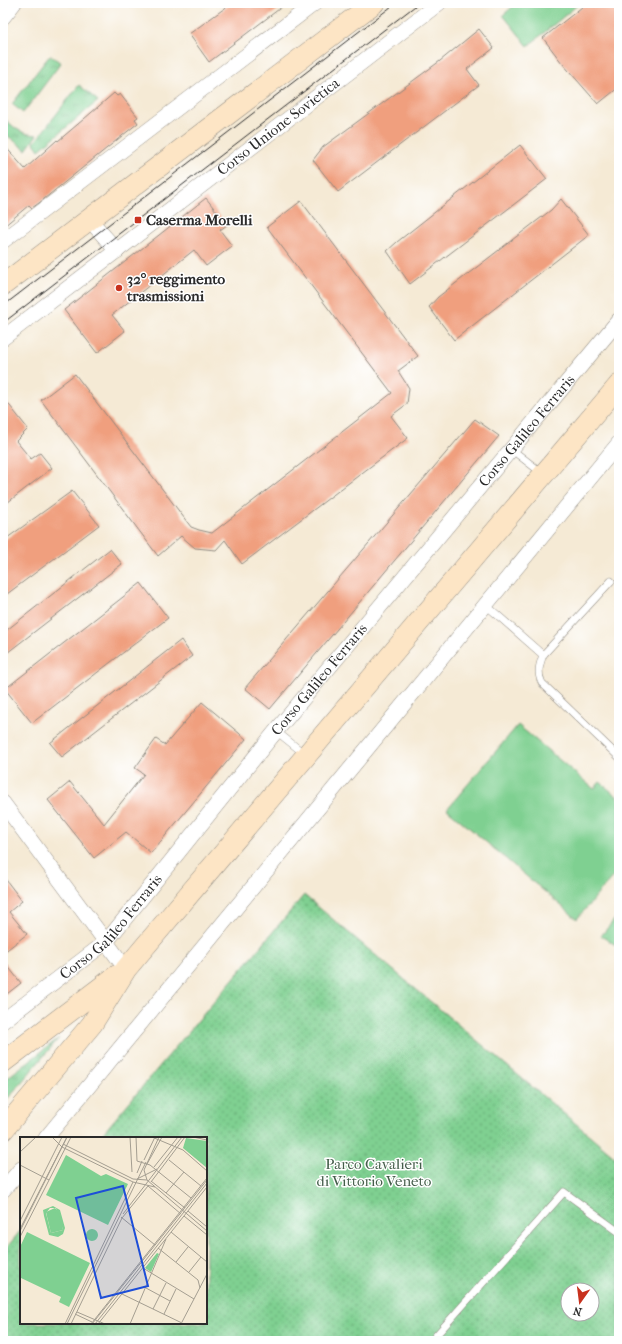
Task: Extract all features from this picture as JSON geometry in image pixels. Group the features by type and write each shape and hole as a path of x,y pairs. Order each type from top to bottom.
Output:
{"main road":[{"path":"3,285 374,3"},
{"path":"3,1130 92,1024 126,969 619,385"},
{"path":"3,1062 126,969"}],"street":[{"path":"3,17 14,3"},
{"path":"4,240 315,3"},
{"name":"Corso Unione Sovietica","path":"3,338 439,3"},
{"path":"89,219 117,250"},
{"name":"Corso Galileo Ferraris","path":"3,1021 106,942 276,731 619,320"},
{"path":"47,1137 619,443"},
{"path":"3,803 126,969"},
{"path":"3,1190 20,1170"}],"lane":[{"path":"510,449 544,474"},
{"path":"611,581 543,656 538,666 538,677 542,683 619,757"},
{"path":"486,605 543,656"},
{"path":"276,731 306,755"},
{"path":"431,1341 564,1192 619,1232"}],"green space":[{"path":"517,3 580,3 528,46 503,15"},
{"path":"50,55 61,63 23,113 12,104"},
{"path":"79,85 98,101 39,150 34,143"},
{"path":"6,120 20,131 27,134 37,135 26,150 3,132 3,125"},
{"path":"518,725 594,789 600,782 619,798 619,869 577,919 447,809"},
{"name":"Parco Cavalieri di Vittorio Veneto","path":"304,895 619,1160 619,1341 3,1341 3,1252 20,1231 20,1324 207,1324 207,1137 100,1137"},
{"path":"619,914 619,947 601,936"},
{"path":"59,1038 3,1104 3,1081"}],"building":[{"path":"232,3 287,3 209,62 189,34"},
{"path":"587,3 619,3 619,87 598,104 562,63 543,38"},
{"path":"479,29 494,48 467,69 479,85 338,192 313,160 323,147 440,61"},
{"path":"114,93 117,96 120,94 138,117 135,119 138,123 39,203 32,208 29,205 3,227 3,144 25,169 57,140 58,141"},
{"path":"520,145 547,179 410,284 387,251"},
{"name":"32° reggimento trasmissioni","path":"206,198 227,225 220,230 232,246 206,266 194,250 112,315 125,331 97,353 64,310"},
{"path":"561,199 589,235 454,340 429,307 438,297 551,210"},
{"path":"301,201 418,356 398,371 409,388 407,404 391,416 408,438 242,564 225,540 216,550 195,548 181,536 158,556 41,400 75,374 191,527 212,533 392,393 267,227"},
{"path":"3,397 28,429 16,441 31,459 40,453 52,468 3,506"},
{"path":"475,419 499,436 270,709 245,688"},
{"path":"72,491 99,525 3,597 3,541"},
{"path":"110,549 122,564 3,656 3,633"},
{"path":"141,583 168,618 32,723 5,689"},
{"path":"181,640 192,656 62,757 50,743"},
{"path":"202,702 246,739 151,853 126,832 94,858 48,800 70,782 104,824 144,774 135,768 156,739 165,745"},
{"path":"3,876 22,901 9,912 27,934 3,953"},
{"path":"3,960 21,983 3,997"}],"tram line":[{"path":"3,306 396,3"},
{"path":"3,323 419,3"}],"place":[{"name":"Caserma Morelli","path":"138,220"},
{"name":"32° reggimento trasmissioni","path":"119,288"}]}
